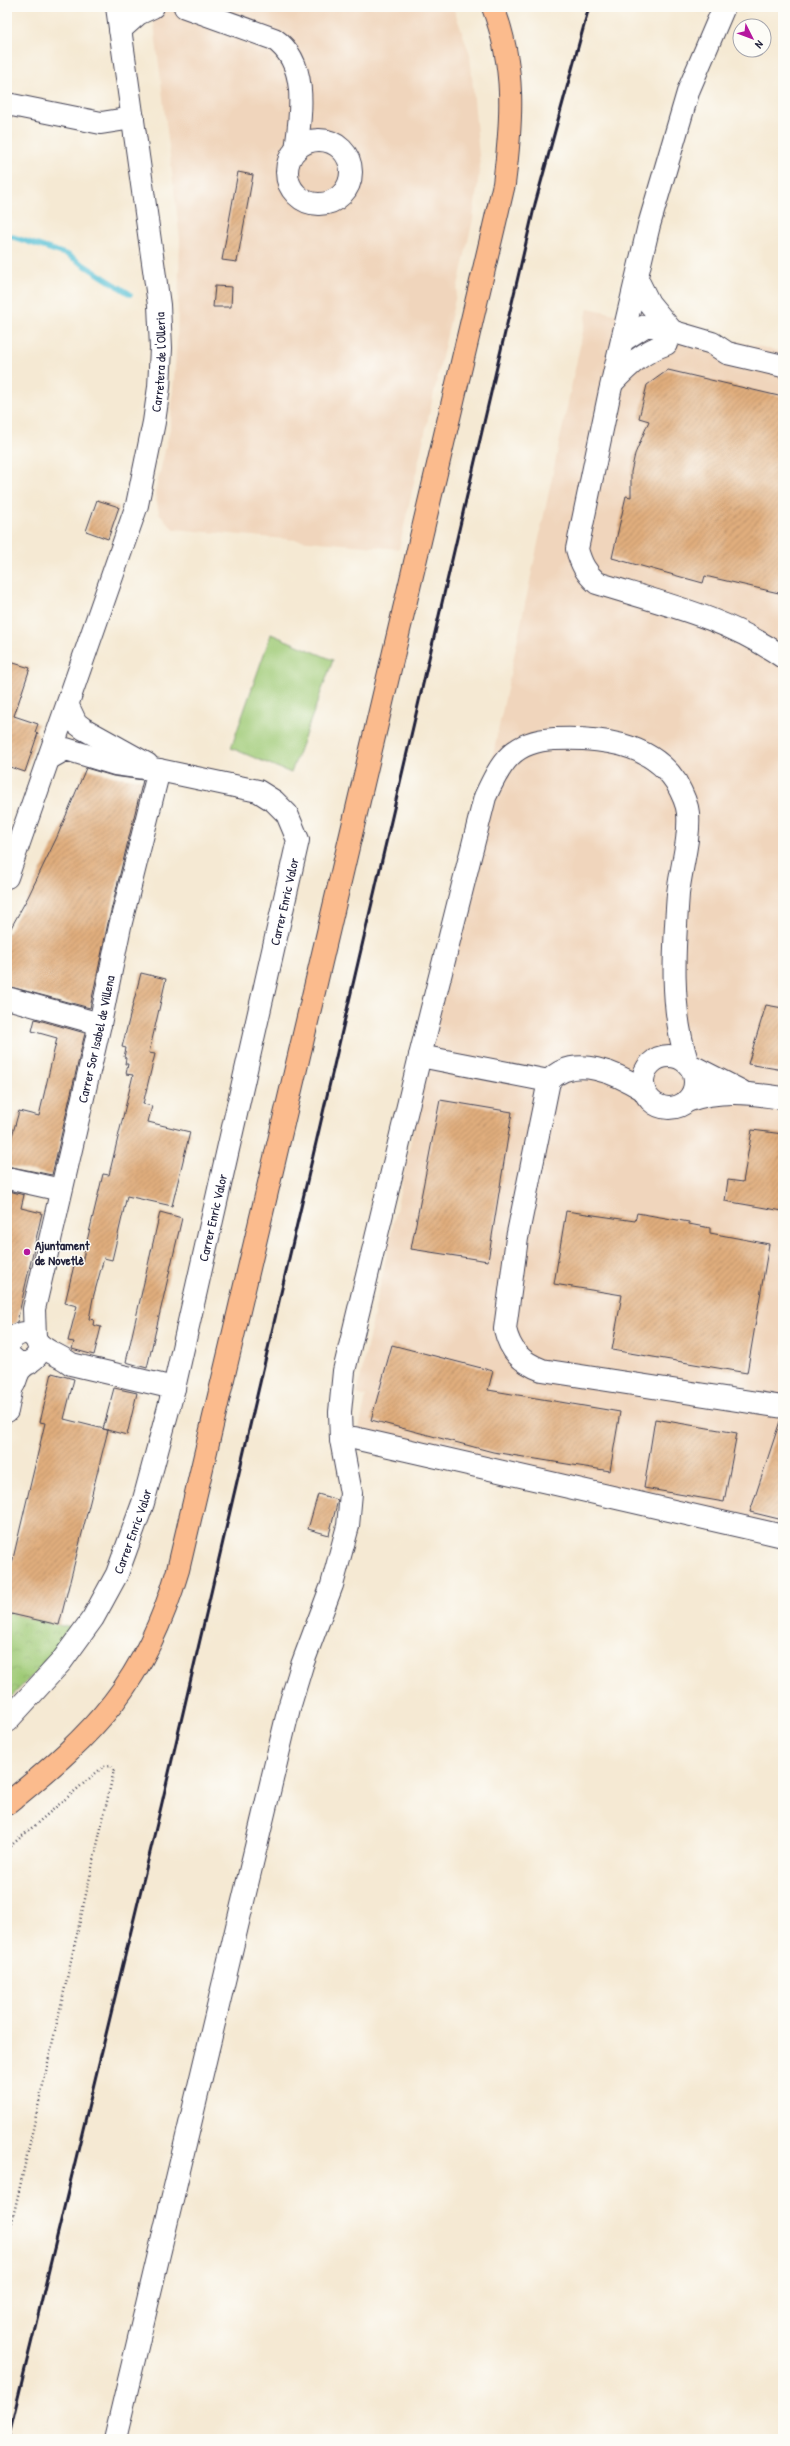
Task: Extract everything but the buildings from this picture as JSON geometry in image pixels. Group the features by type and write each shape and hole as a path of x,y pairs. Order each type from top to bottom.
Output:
{"main road":[{"path":"7,1804 74,1747 107,1713 125,1688 152,1642 169,1599 178,1570 504,184 510,142 512,93 504,43 493,7"}],"street":[{"name":"Carretera de l'Olleria","path":"9,867 50,758 137,505 154,422 159,387 161,348 159,305 117,7"},
{"path":"120,30 138,14 152,7"},
{"path":"185,7 268,37 281,44 294,65 301,108 296,150"},
{"path":"724,7 689,89 649,225 630,310 630,336 612,382 577,549 584,569 597,583 724,624 752,637 783,657"},
{"path":"7,104 101,123 133,118"},
{"path":"301,108 327,141"},
{"path":"316,140 327,141 337,146 345,153 350,163 351,174 348,185 340,196 331,202 320,205 309,203 293,192 288,182 286,171 289,160 296,150 305,143 316,140"},
{"path":"637,278 669,338"},
{"path":"630,336 644,338 669,338 710,356 727,353 783,366"},
{"path":"612,382 633,361 669,338"},
{"name":"Carrer Enric Valor","path":"68,706 76,723 84,729 159,770"},
{"path":"115,2439 290,1708 302,1665 332,1585 348,1526 351,1493 341,1440 340,1412 344,1371 420,1056 485,796 502,764 512,752 539,740 589,740 616,743 635,749 654,758 670,772 682,792 688,811 687,833 676,917 674,949 679,1037 695,1082 692,1093 687,1101"},
{"name":"Carrer Enric Valor","path":"7,1721 61,1662 93,1618 110,1588 143,1503 174,1388 298,840 287,814 274,801 258,791 159,770 115,764 66,749 50,758"},
{"name":"Carrer Sor Isabel de Villena","path":"21,1348 34,1308 60,1190 100,1024 120,926 159,770"},
{"path":"676,997 654,1060 644,1076 644,1090 648,1098 661,1107 670,1108 705,1094 742,1091 783,1098"},
{"path":"7,998 100,1024"},
{"path":"420,1056 549,1081"},
{"path":"742,1091 674,1056 600,1069 575,1068 555,1074 549,1081 544,1098 516,1245 505,1329 511,1348 521,1360 542,1370 783,1407"},
{"path":"600,1069 628,1080 644,1090"},
{"path":"12,1179 60,1190"},
{"path":"7,1411 14,1384 20,1371 21,1348 61,1366 71,1364 174,1388"},
{"path":"341,1440 354,1438 783,1536"}],"path":[{"path":"7,1849 104,1766 112,1765 114,1770 7,2244"}],"shaded area":[{"path":"152,7 453,7 470,54 480,167 473,219 399,549 173,529 159,513 155,493 170,429 177,339 180,239"},
{"path":"588,308 783,352 783,1528 359,1429 366,1397 357,1394"}],"green space":[{"path":"271,634 333,660 291,773 231,748"},
{"path":"7,1613 72,1628 44,1664 7,1701"}],"waterway":[{"path":"7,235 68,255 130,294"}],"railway":[{"path":"8,2439 161,1807 535,204 589,7"}],"place":[{"name":"Ajuntament de Novetlè","path":"27,1252"}]}
